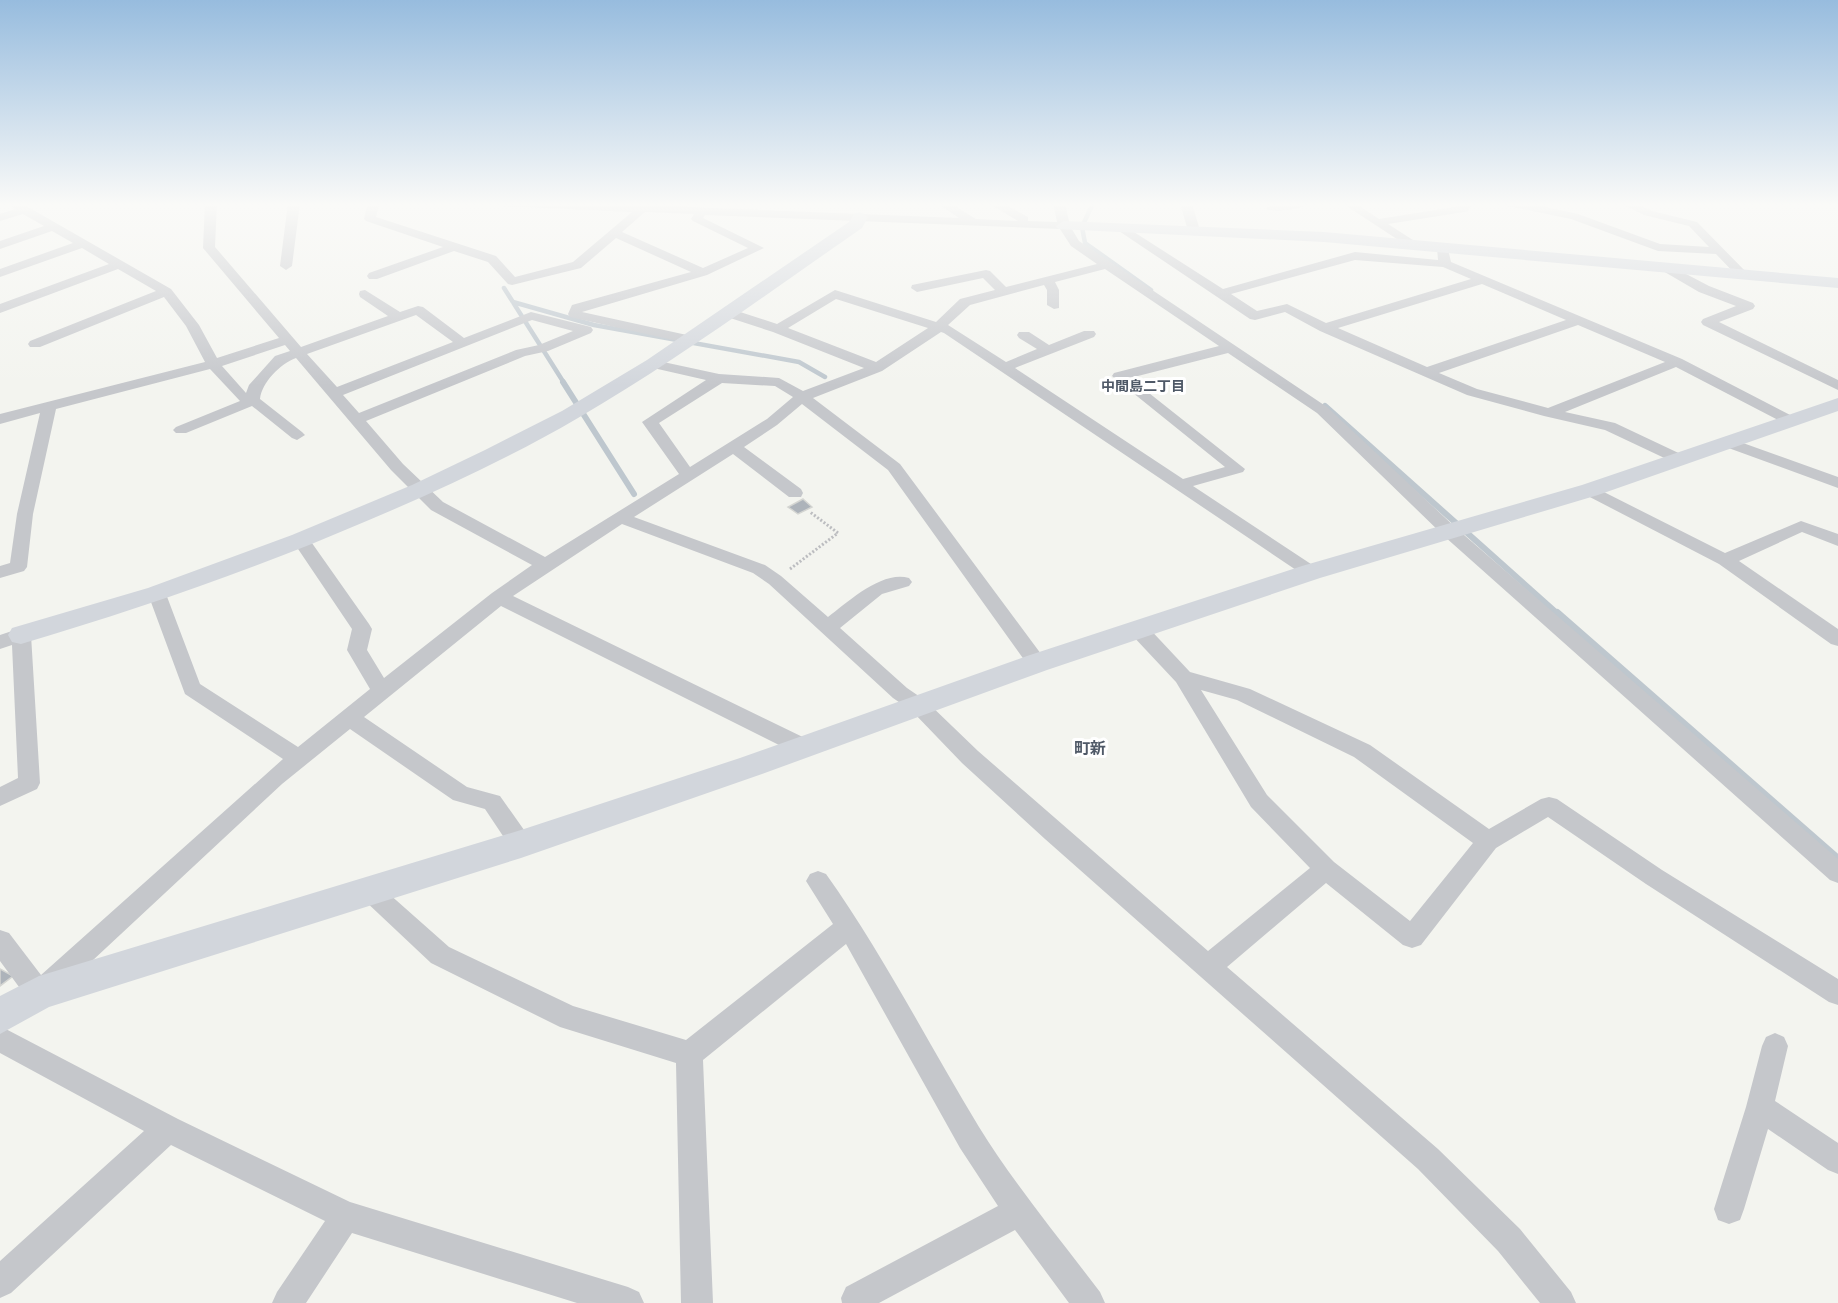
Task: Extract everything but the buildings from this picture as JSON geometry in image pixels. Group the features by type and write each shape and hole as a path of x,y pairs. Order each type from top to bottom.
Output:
{"street":[{"path":"0,273 26,264"},
{"path":"0,309 120,264 166,292 192,325 213,364 241,396 252,401 297,435"},
{"path":"222,264 356,420 437,506 545,565"},
{"path":"373,276 407,264"},
{"path":"496,264 512,281 578,264"},
{"path":"683,264 703,272"},
{"path":"691,340 575,314 576,308 703,272 722,264"},
{"path":"0,642 157,594 301,540 420,489 569,415 691,340 800,264"},
{"path":"1177,264 1255,316 1287,308 1325,328 1472,392 1549,413 1610,426 1681,460"},
{"path":"1222,293 1326,264"},
{"path":"1456,264 1482,280 1677,362 1791,421"},
{"path":"1589,264 1667,268 1838,283"},
{"path":"1732,264 1743,275"},
{"path":"0,1016 39,993 298,758 499,597 545,565 772,422 802,397 877,368 937,328 965,302 1106,265 1322,410 1838,873"},
{"path":"1667,268 1704,289 1748,306 1707,322 1838,386"},
{"path":"917,288 986,274 1004,292"},
{"path":"1047,280 1053,290 1054,304"},
{"path":"1325,328 1482,280"},
{"path":"35,344 166,292"},
{"path":"364,294 398,317"},
{"path":"778,329 835,294 949,330 1311,572"},
{"path":"252,401 254,388 262,376 280,359 418,310 463,343"},
{"path":"729,313 778,329 877,368"},
{"path":"333,394 531,316 586,330 543,348 521,353 356,420"},
{"path":"1427,372 1577,321"},
{"path":"1005,367 1089,334"},
{"path":"1024,336 1048,350"},
{"path":"0,419 213,364 287,340"},
{"path":"1181,484 1237,469 1119,376 1229,348"},
{"path":"1549,413 1677,362"},
{"path":"654,364 719,378 779,382 894,467 1037,663"},
{"path":"687,474 650,422 719,378"},
{"path":"181,430 252,401"},
{"path":"39,993 130,963 372,892 521,844 1138,629 1311,572 1590,490 1838,404"},
{"path":"0,572 18,567 26,514 49,407"},
{"path":"1729,442 1838,483"},
{"path":"733,446 795,493"},
{"path":"1590,490 1725,560 1836,636"},
{"path":"621,518 759,569 775,580 827,628 919,706 1045,824 1428,1158 1509,1240 1560,1303"},
{"path":"1725,560 1801,526 1838,540"},
{"path":"301,540 362,629 357,650 381,690"},
{"path":"827,628 876,590 903,582"},
{"path":"157,594 192,689 298,758"},
{"path":"499,597 803,747"},
{"path":"1138,629 1183,677 1259,801 1326,869 1412,937 1488,841 1549,806 1654,877 1838,993"},
{"path":"0,797 28,783 21,635"},
{"path":"1183,677 1243,694 1362,751 1488,841"},
{"path":"348,717 461,794 492,802 521,844"},
{"path":"1208,967 1326,869"},
{"path":"818,881 849,926 970,1138 1019,1211 1089,1303"},
{"path":"372,892 440,955 569,1018 688,1054"},
{"path":"688,1054 849,926"},
{"path":"0,941 39,993"},
{"path":"0,1039 168,1129 346,1216 628,1303"},
{"path":"1729,1209 1760,1107 1775,1046"},
{"path":"688,1054 697,1303"},
{"path":"1760,1107 1838,1160"},
{"path":"0,1282 168,1129"},
{"path":"858,1303 857,1298 1019,1211"},
{"path":"288,1303 346,1216"}],"path":[{"path":"775,580 838,533 810,513"}],"waterway":[{"path":"1114,264 1151,290"},
{"path":"504,288 564,383"},
{"path":"513,302 594,325 799,362 825,377"},
{"path":"563,382 634,494"},
{"path":"1325,406 1559,615"},
{"path":"1557,613 1838,859"}],"district":[{"name":"中間島二丁目","path":"1143,386"},
{"name":"町新","path":"1090,748"}]}
